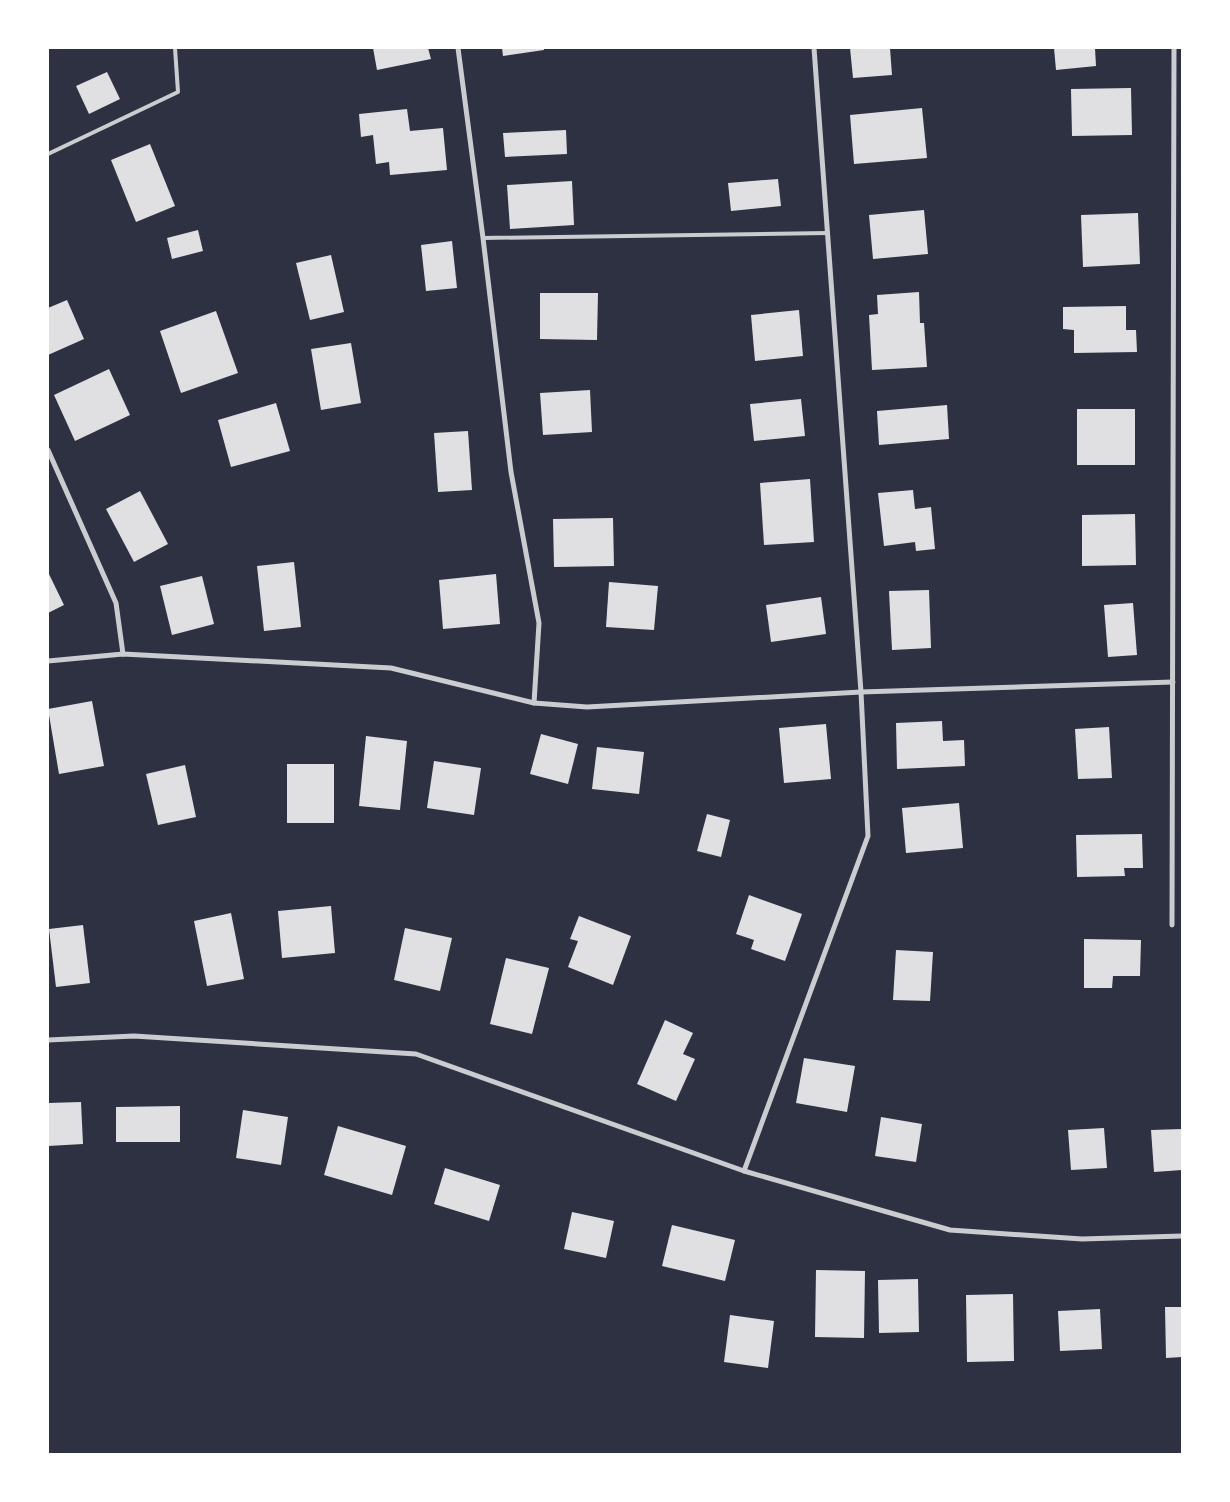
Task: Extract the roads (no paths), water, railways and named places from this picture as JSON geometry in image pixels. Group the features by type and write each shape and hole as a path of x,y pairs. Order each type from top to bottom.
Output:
{"street":[{"path":"458,48 511,472 539,623 534,703"},
{"path":"744,1171 868,836 861,692 814,48"},
{"path":"1172,925 1174,48"},
{"path":"48,450 116,603 123,654"},
{"path":"48,661 123,654 390,668 534,703 587,707 861,692 1173,682"},
{"path":"48,1040 134,1036 416,1054 744,1171 950,1230 1082,1238 1182,1236"}],"lane":[{"path":"48,154 178,92 175,48"},
{"path":"483,238 829,234"}]}
